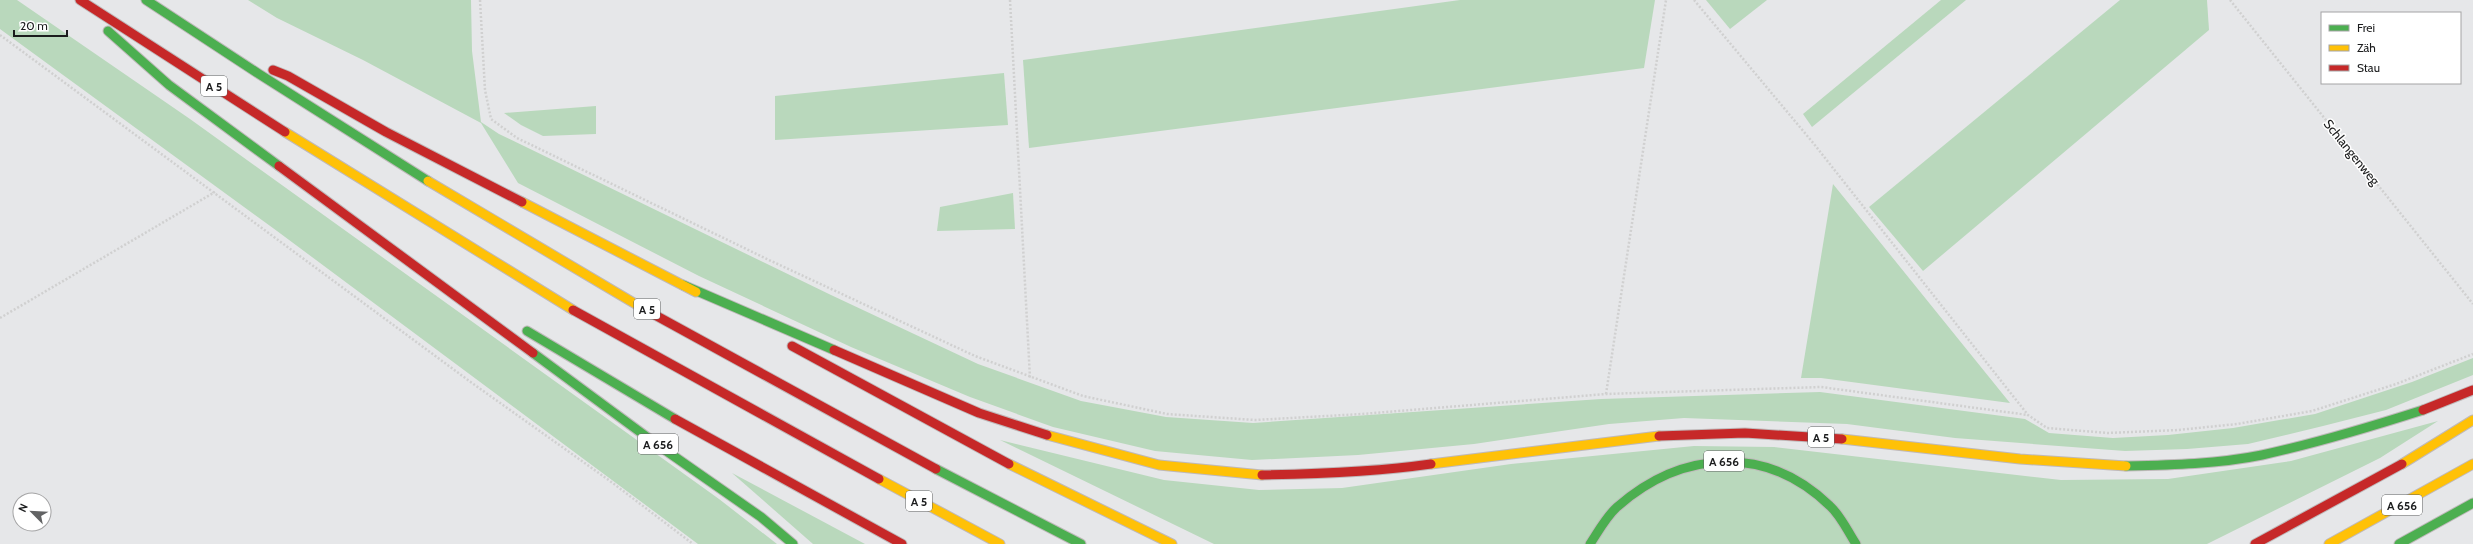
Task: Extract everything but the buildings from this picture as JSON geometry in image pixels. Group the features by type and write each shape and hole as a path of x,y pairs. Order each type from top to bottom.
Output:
{"highway":[{"path":"72,0 169,85 420,269 494,312"},
{"name":"A 5","path":"80,0 347,172 544,294 1000,544"},
{"name":"A 5","path":"146,0 374,149 563,261 813,403 1081,544"},
{"name":"A 5","path":"225,53 288,76 393,136 683,285 927,421 1102,512 1172,544"},
{"name":"A 656","path":"420,269 655,443 761,517 793,544"},
{"name":"A 5","path":"683,285 979,413 1055,438 1159,465 1251,475 1323,474 1397,469 1507,453 1650,436 1745,433 1824,437 2020,459 2111,466 2188,464 2261,455 2362,430 2437,406 2473,390"},
{"path":"521,328 683,424 902,544"},
{"path":"2255,544 2382,476 2473,420"},
{"name":"A 656","path":"1590,544 1610,514 1642,485 1682,467 1725,461 1768,468 1807,486 1839,516 1856,544"},
{"name":"A 656","path":"2329,544 2473,464"},
{"name":"A 656","path":"2399,544 2473,503"}],"path":[{"path":"480,0 485,90 491,119 517,138 769,260 975,356 1030,378 1083,396 1167,414 1255,420 1362,414 1606,394 1821,387 2028,415"},
{"path":"1010,0 1030,378"},
{"path":"1606,394 1666,0"},
{"path":"1694,0 1818,150 2028,415 2047,428 2108,433 2178,430 2237,424 2312,411 2396,384 2473,354"},
{"name":"Schlangenweg","path":"2230,0 2473,304"},
{"path":"0,35 215,192 472,383 610,481 693,544"},
{"path":"0,318 215,192"}],"green space":[{"path":"0,0 17,0 190,119 719,499 777,544 698,544 277,231 0,29"},
{"path":"248,0 471,0 472,51 481,122 499,134 831,295 978,364 1081,401 1166,417 1253,423 1601,399 1820,392 2025,419 2049,433 2113,438 2168,435 2233,428 2315,414 2412,382 2473,358 2473,375 2386,410 2248,444 2187,449 2125,451 1955,438 1847,424 1684,418 1609,424 1474,444 1358,455 1252,460 1155,451 1053,427 970,397 851,347 699,276 518,183 481,123 363,60 277,18"},
{"path":"1460,0 1655,0 1644,68 1029,148 1023,60"},
{"path":"1706,0 1767,0 1730,29"},
{"path":"1941,0 1966,0 1812,127 1803,114"},
{"path":"2120,0 2207,0 2209,30 1923,271 1869,207"},
{"path":"1004,73 1008,125 775,140 775,96"},
{"path":"596,106 596,134 543,136 521,125 504,113"},
{"path":"1833,184 2010,403 1821,378 1801,378"},
{"path":"1013,193 1015,229 937,231 940,207"},
{"path":"2438,421 2380,458 2207,544 1214,544 1000,440 1164,480 1259,490 1342,488 1511,464 1694,446 1774,447 2061,480 2168,479 2291,461"},
{"path":"732,473 865,544 813,544"}],"traffic: fast":[{"path":"146,0 259,74 428,181"},
{"path":"108,31 169,85 279,166"},
{"path":"683,285 834,350"},
{"path":"527,331 675,419"},
{"path":"533,353 655,443 761,517 793,544"},
{"path":"2126,466 2211,462 2262,455 2383,423 2423,410"},
{"path":"1590,544 1609,515 1642,488 1669,474 1696,465 1724,462 1752,464 1779,472 1805,486 1834,510 1856,544"},
{"path":"936,469 1081,544"},
{"path":"2399,544 2473,503"}],"traffic: slow":[{"path":"285,132 573,310"},
{"path":"428,181 644,309"},
{"path":"522,202 696,292"},
{"path":"2402,464 2473,420"},
{"path":"1047,435 1159,465 1262,475"},
{"path":"1431,464 1659,436"},
{"path":"1842,439 2020,459 2126,466"},
{"path":"1009,464 1172,544"},
{"path":"2329,544 2473,464"},
{"path":"879,479 1000,544"}],"traffic: jam":[{"path":"80,0 285,132"},
{"path":"273,70 288,76 386,132 522,202"},
{"path":"279,166 533,353"},
{"path":"644,309 936,469"},
{"path":"573,310 879,479"},
{"path":"792,346 1009,464"},
{"path":"834,350 979,413 1047,435"},
{"path":"2423,410 2473,390"},
{"path":"675,419 902,544"},
{"path":"1659,436 1745,433 1842,439"},
{"path":"1262,475 1347,472 1431,464"},
{"path":"2255,544 2402,464"}]}
